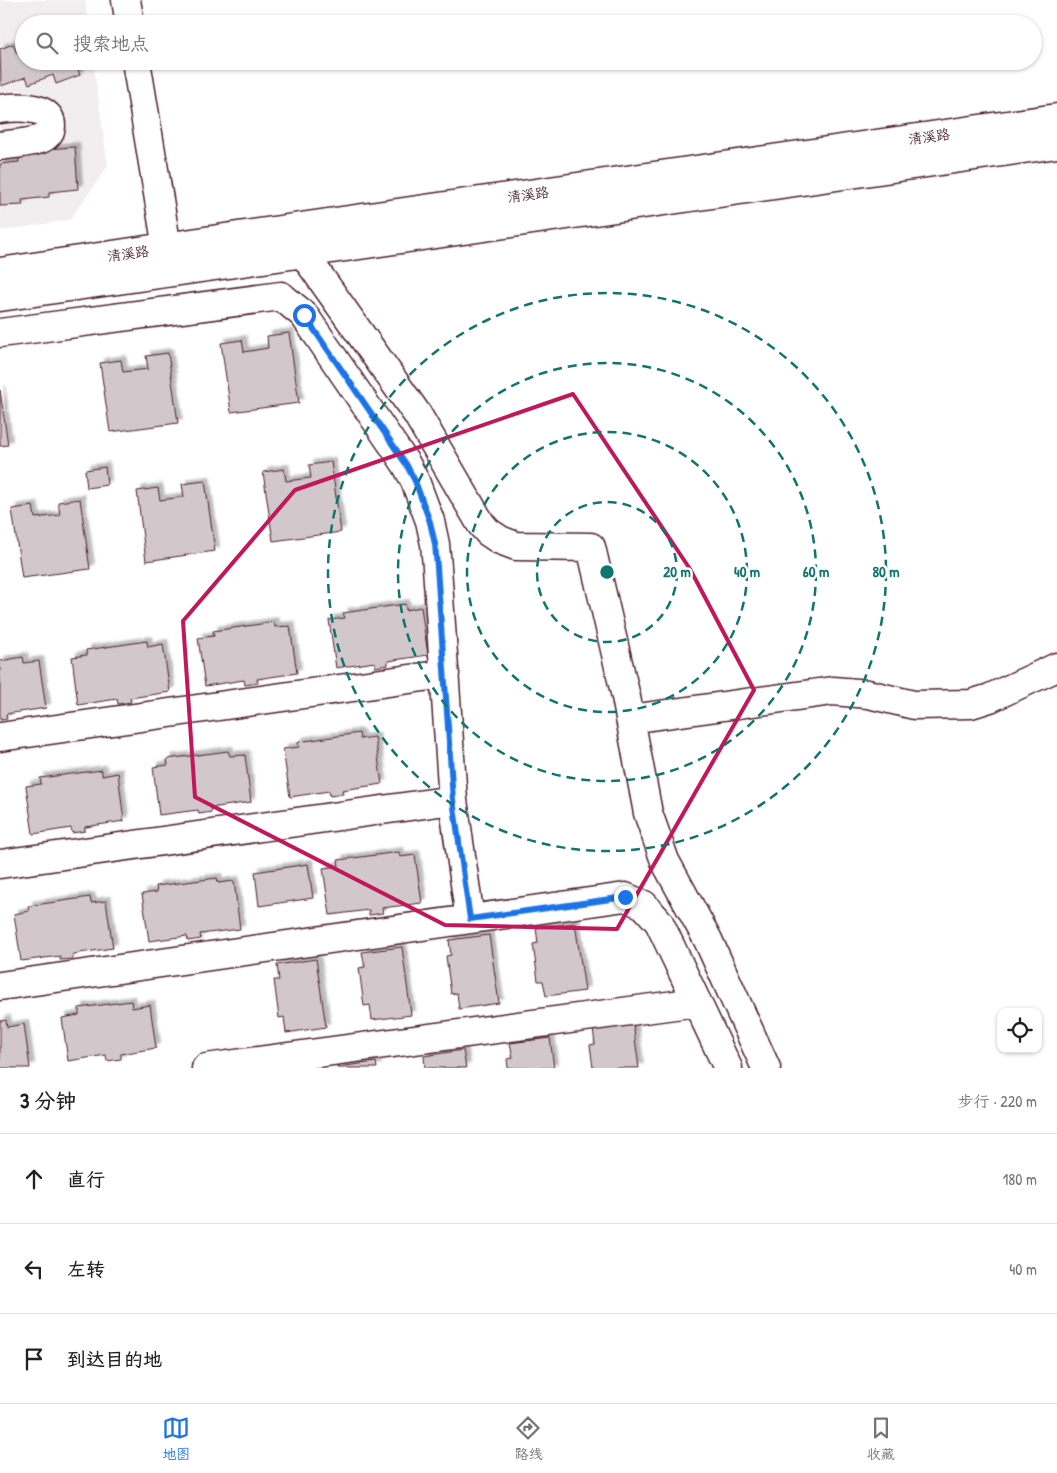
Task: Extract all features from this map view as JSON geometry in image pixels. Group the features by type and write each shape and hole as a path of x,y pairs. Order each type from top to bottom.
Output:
{"street":[{"path":"126,0 128,15"},
{"path":"137,70 167,248"},
{"path":"0,109 22,106 44,113 48,117 51,127 49,133 39,140 0,146"},
{"name":"清溪路","path":"0,272 167,248 248,234 1057,118"},
{"name":"清溪路","path":"0,298 1057,144"},
{"path":"303,253 417,414 488,532 500,540 516,546 591,547 630,719 648,813 665,860 708,940 766,1068"},
{"path":"0,333 281,296 304,315 406,464 421,493 430,522 435,544 453,800 470,919"},
{"path":"630,719 833,691 868,694 914,706 972,704 990,698 1057,667"},
{"path":"0,737 445,674"},
{"path":"0,864 453,800"},
{"path":"0,986 625,897 635,900 648,909 659,922 728,1068"},
{"path":"206,1068 697,1002"}],"highlighted area":[{"path":"573,394 690,569 754,690 617,929 445,925 195,797 183,621 295,490"}],"shaded area":[{"path":"0,0 85,0 87,15 15,15 15,70 94,70 108,166 70,220 0,231"}],"building":[{"path":"13,44 15,49 15,70 78,70 80,75 56,84 53,75 29,84 26,77 1,86 0,49"},
{"path":"75,147 78,189 49,192 49,197 22,200 23,205 0,206 0,164 19,162 19,155 46,153 46,149"},
{"path":"289,333 299,403 231,412 221,343 242,340 244,352 268,348 267,336"},
{"path":"168,353 178,423 110,432 100,363 121,360 123,372 148,369 146,356"},
{"path":"0,390 8,445 0,446"},
{"path":"331,462 341,532 273,541 263,472 284,469 286,481 311,478 309,465"},
{"path":"105,467 107,485 87,488 85,470"},
{"path":"205,481 215,551 146,561 137,491 158,488 160,500 184,497 182,484"},
{"path":"80,499 90,569 22,578 12,509 33,506 35,518 60,515 58,502"},
{"path":"405,604 406,610 421,607 428,655 388,661 388,665 375,667 375,662 336,668 329,620 345,618 343,613"},
{"path":"274,622 275,627 290,626 297,673 257,679 258,683 245,685 244,680 205,686 198,638 214,636 213,631"},
{"path":"147,641 148,647 163,644 170,692 130,698 131,702 118,704 117,699 78,705 72,657 87,655 86,650"},
{"path":"23,657 24,663 39,661 46,708 6,714 7,719 0,720 0,661"},
{"path":"359,733 360,739 375,737 382,784 342,790 343,794 330,796 329,791 290,797 283,749 299,747 298,742"},
{"path":"228,751 230,756 245,755 251,802 211,808 212,812 199,814 198,810 159,815 153,767 168,765 167,759"},
{"path":"102,770 102,776 118,773 124,821 85,827 85,831 72,833 71,828 33,834 26,786 41,784 40,778"},
{"path":"399,852 400,857 415,855 422,903 382,908 383,913 369,915 369,910 330,915 323,868 339,866 338,860"},
{"path":"308,864 313,898 259,906 255,872"},
{"path":"217,878 218,883 234,881 240,929 200,934 201,939 188,941 187,936 149,941 142,894 157,892 156,886"},
{"path":"90,897 91,903 106,901 113,948 73,954 73,959 60,960 60,956 21,961 14,914 29,911 28,906"},
{"path":"575,923 585,991 546,996 543,981 538,981 533,944 538,943 536,928"},
{"path":"489,935 499,1003 459,1009 457,993 451,994 446,956 451,955 449,940"},
{"path":"402,947 411,1015 372,1020 370,1005 364,1006 359,968 365,967 362,952"},
{"path":"316,959 326,1027 286,1033 284,1017 279,1018 274,980 279,980 277,965"},
{"path":"131,1001 132,1008 150,1005 156,1048 121,1054 121,1059 107,1061 106,1055 68,1061 62,1018 79,1015 79,1008"},
{"path":"6,1020 7,1027 24,1024 30,1068 0,1068 0,1021"},
{"path":"633,1023 639,1068 593,1068 590,1045 595,1044 593,1029"},
{"path":"550,1038 554,1068 508,1068 507,1059 513,1058 510,1043"},
{"path":"463,1050 466,1068 425,1068 424,1056"},
{"path":"376,1062 377,1068 337,1068 337,1067"}],"route":[{"path":"304,315 406,464 423,500 430,522 435,544 437,567 453,800 470,919 625,897"}]}
